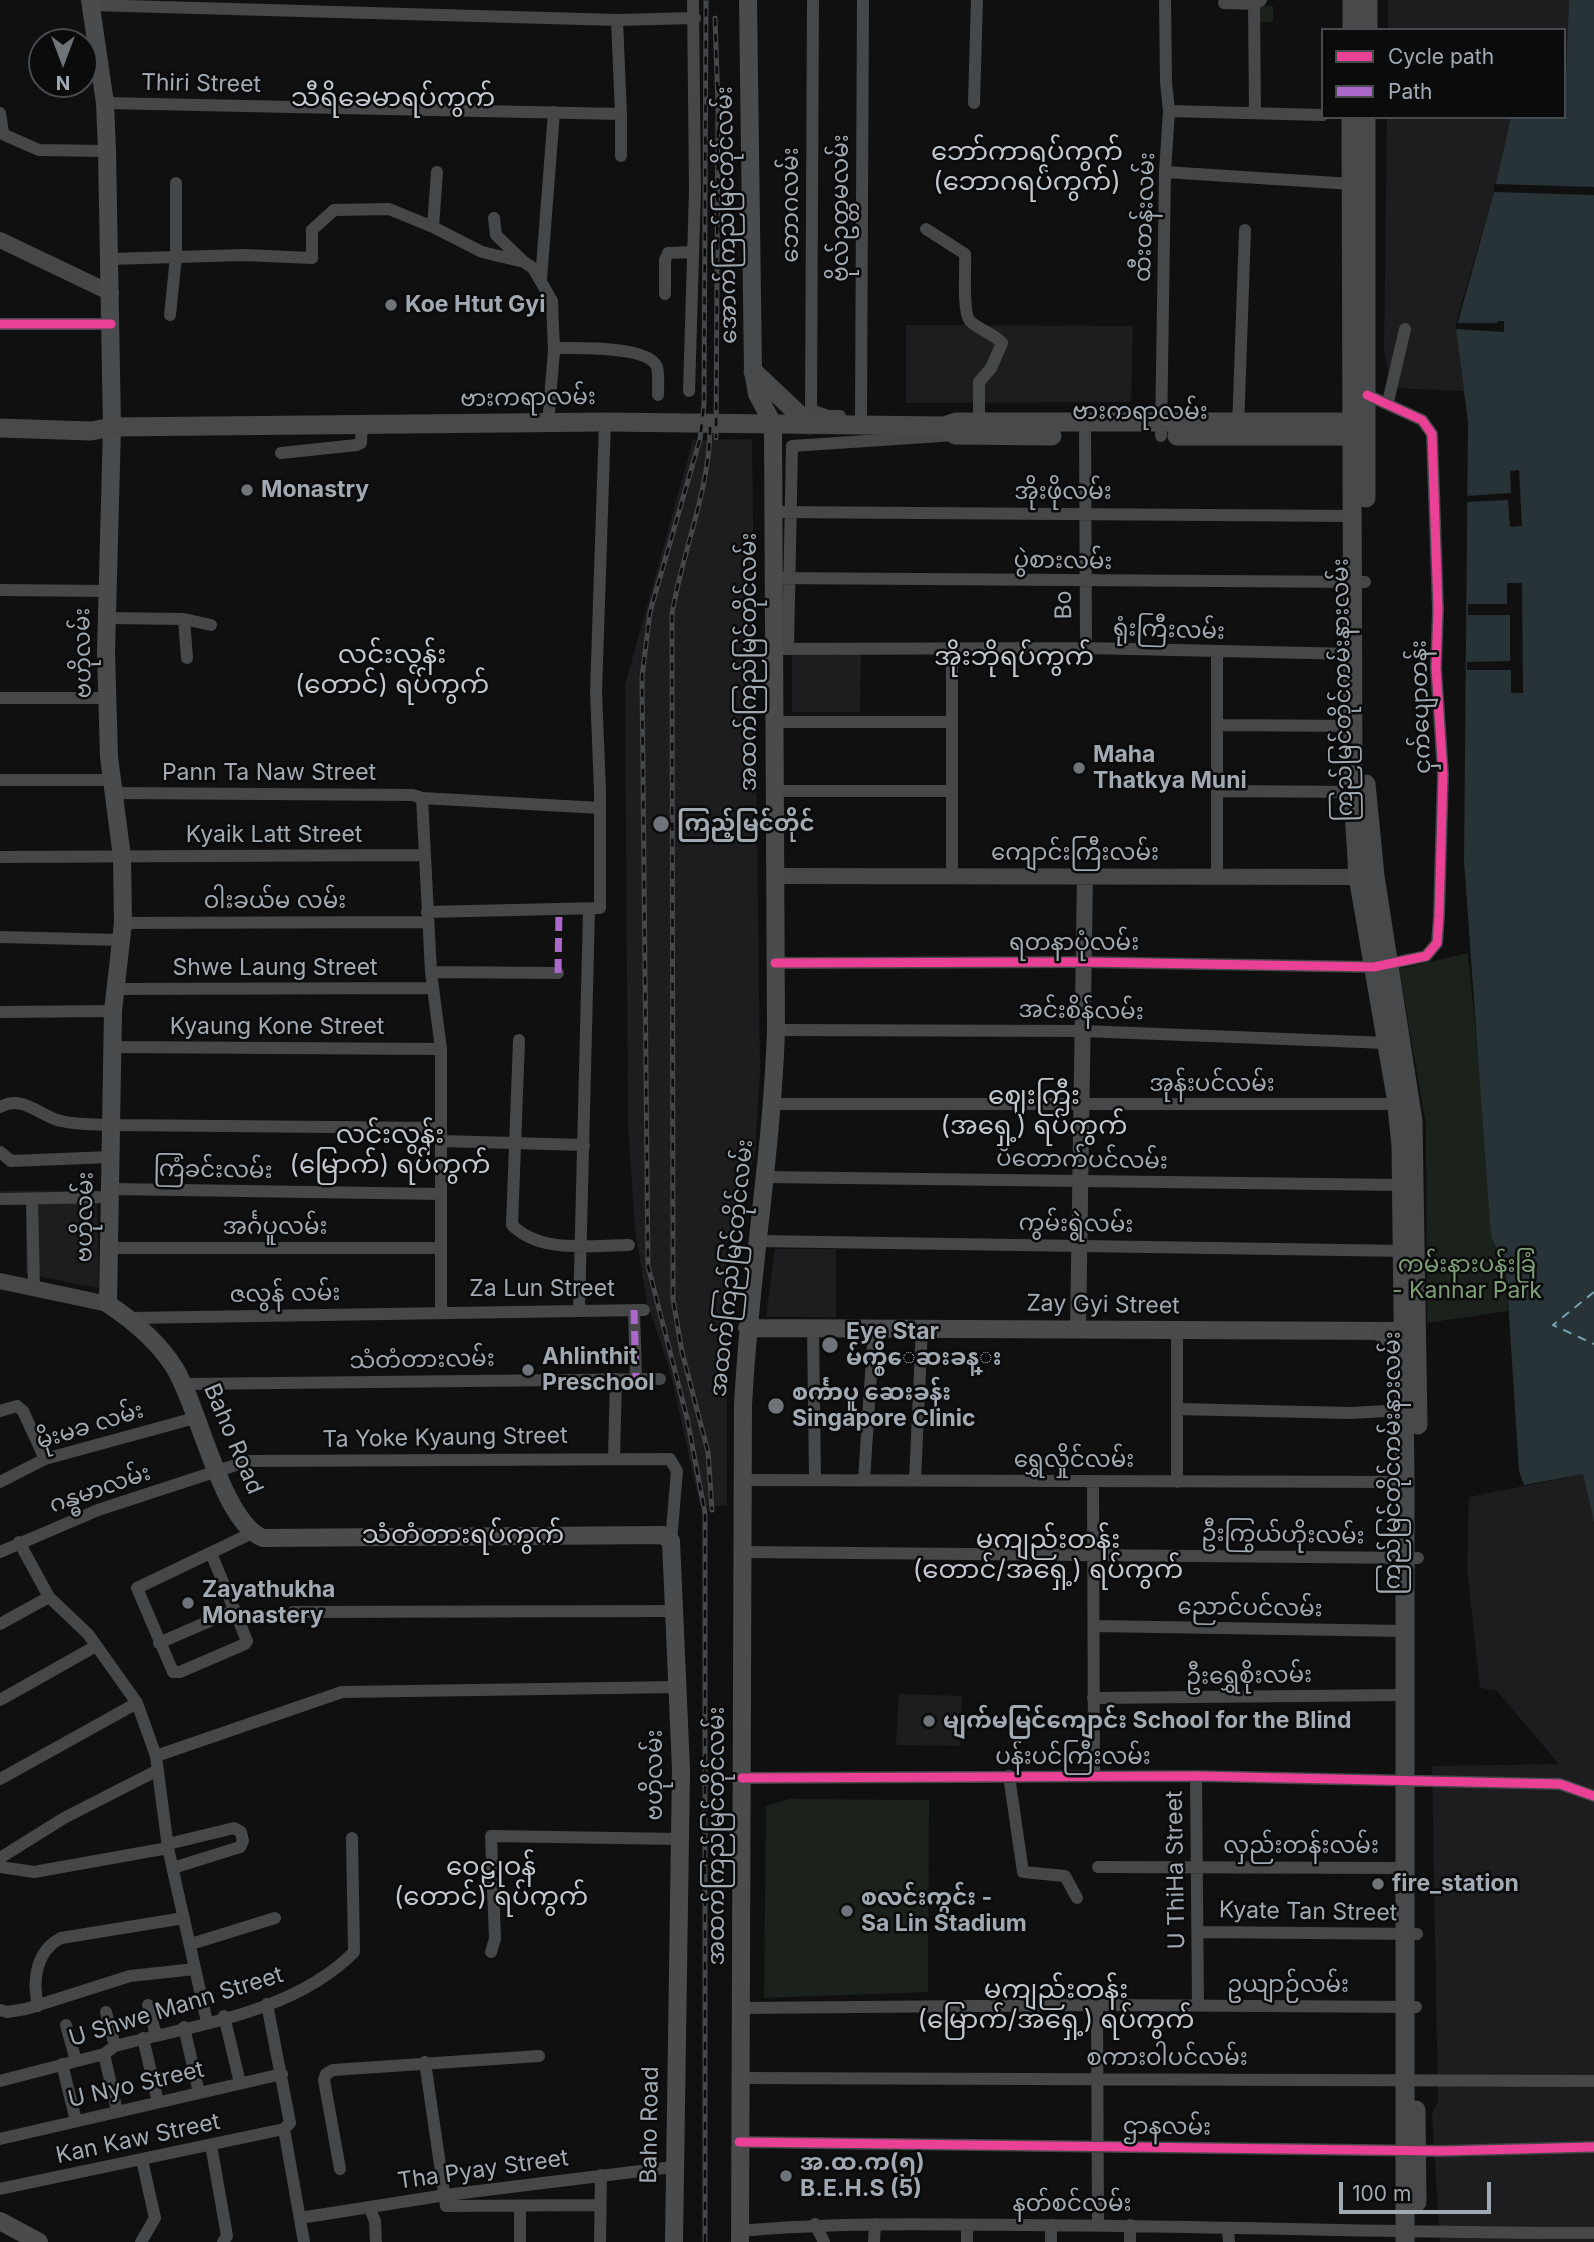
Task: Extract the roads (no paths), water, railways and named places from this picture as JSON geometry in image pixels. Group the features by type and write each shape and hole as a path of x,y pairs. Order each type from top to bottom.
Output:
{"main road":[{"name":"အောက်ကြည်မြင်တိုင်လမ်း","path":"748,0 753,371 757,394 773,424"},
{"path":"1352,0 1352,28"},
{"path":"1368,0 1368,28"},
{"name":"ဗဟိုလမ်း","path":"91,3 105,103 107,151 112,427 107,591 108,698 122,858 121,931 113,1012 108,1304"},
{"path":"1351,119 1358,243 1354,516 1359,582 1353,654 1353,726 1359,792"},
{"path":"1356,173 1366,119"},
{"path":"753,371 783,402 811,417"},
{"name":"ဗားကရာလမ်း","path":"0,415 92,418 112,427"},
{"name":"ဗားကရာလမ်း","path":"0,428 91,430 112,427 604,422 773,424 811,417 950,431 1238,429 1354,424"},
{"name":"ဗားကရာလမ်း","path":"950,431 956,422 1085,430"},
{"name":"အထက်ကြည်မြင်တိုင်လမ်း","path":"740,2236 741,1552 747,1328 774,1104 776,1030 775,722 781,649 781,512 773,424"},
{"name":"ကြည်မြင်တိုင်ကမ်းနားလမ်း","path":"1354,424 1359,582 1358,877 1381,965 1404,1104 1404,1251 1397,1328 1412,1558 1409,1684 1412,1782 1411,2237"},
{"name":"ကြည်မြင်တိုင်ကမ်းနားလမ်း","path":"1381,965 1386,1043 1404,1104 1400,1185 1404,1251"},
{"name":"Baho Road","path":"108,1304 129,1318 173,1364 184,1384 217,1473 252,1533"},
{"name":"Zay Gyi Street","path":"747,1328 1177,1331 1397,1328"},
{"path":"1397,1328 1393,1340 1403,1356 1405,1482 1412,1558 1405,1631 1409,1684"},
{"path":"252,1533 276,1538 663,1535 671,1541"},
{"name":"ဗဟိုလမ်း","path":"671,1541 678,1687 676,2008"},
{"name":"ကြည်မြင်တိုင်ကမ်းနားလမ်း","path":"1411,1934 1405,1868 1412,1782"},
{"name":"Baho Road","path":"674,2242 676,2008"},
{"path":"0,2221 39,2242"}],"street":[{"path":"689,391 693,252 693,0"},
{"name":"ဘောဂလမ်း","path":"811,417 813,0"},
{"name":"ဗိုလ်ဥတ္တမလမ်း","path":"862,416 863,0"},
{"path":"974,103 977,0"},
{"name":"ထီးတန်းလမ်း","path":"1161,430 1165,172 1170,111 1166,82 1166,0"},
{"path":"1224,3 1258,2 1255,113"},
{"path":"91,3 617,20 695,18"},
{"path":"617,20 621,156"},
{"name":"Thiri Street","path":"105,103 621,114"},
{"path":"1170,111 1321,114"},
{"path":"0,113 2,133 39,150 107,151"},
{"path":"541,279 554,113"},
{"path":"433,227 437,172"},
{"path":"1165,172 1356,173"},
{"path":"170,315 176,257 176,183"},
{"path":"110,259 313,258 312,230 334,210 389,209 433,227 482,252 524,262"},
{"path":"494,218 496,234 541,279 552,301 554,351 548,423"},
{"path":"926,229 965,254 966,314 973,323 993,332 1002,343 991,368 979,382 979,422"},
{"path":"1238,429 1245,230"},
{"path":"0,240 111,293"},
{"path":"665,294 665,260 668,253 693,252"},
{"path":"0,324 111,324"},
{"path":"1388,402 1405,329"},
{"path":"554,351 561,348 621,350 651,360 657,366 658,395"},
{"name":"ငှက်ပျောတန်း","path":"1354,424 1388,402 1422,420 1432,434 1438,609 1436,668 1443,774 1437,943 1426,956 1381,965"},
{"path":"811,417 894,416 901,418 908,426"},
{"path":"579,1310 579,1245 600,808 596,692 604,422"},
{"path":"281,453 357,445 361,443 362,424"},
{"name":"Bo","path":"1085,430 1086,648"},
{"path":"781,512 789,452 795,444 950,431"},
{"name":"အိုးဖိုလမ်း","path":"781,512 1086,512 1354,516"},
{"name":"ပွဲစားလမ်း","path":"780,578 1359,582"},
{"path":"0,590 107,591"},
{"path":"107,618 184,619 211,625"},
{"path":"184,619 187,658"},
{"path":"952,648 952,875"},
{"name":"ရုံးကြီးလမ်း","path":"781,649 1086,648 1353,654"},
{"path":"1217,653 1217,876"},
{"path":"0,698 108,698"},
{"path":"775,722 952,722"},
{"path":"1217,725 1353,726"},
{"name":"Pann Ta Naw Street","path":"0,780 413,795 422,798 600,808"},
{"path":"775,791 952,791"},
{"path":"1217,791 1359,792"},
{"path":"422,798 431,972 441,1049 441,1311"},
{"name":"Kyaik Latt Street","path":"0,857 425,855"},
{"name":"ကျောင်းကြီးလမ်း","path":"775,876 1358,877"},
{"path":"1078,1330 1085,876"},
{"name":"ဝါးခယ်မ လမ်း","path":"0,937 594,909"},
{"name":"ရတနာပုံလမ်း","path":"775,963 1381,965"},
{"path":"431,972 558,973"},
{"name":"Shwe Laung Street","path":"116,989 433,988"},
{"path":"0,1012 113,1012"},
{"name":"အင်းစိန်လမ်း","path":"776,1030 1083,1031 1386,1043"},
{"path":"519,1040 512,1225 523,1236 538,1244 629,1245"},
{"name":"Kyaung Kone Street","path":"113,1047 441,1049"},
{"name":"အုန်းပင်လမ်း","path":"774,1104 1404,1104"},
{"path":"0,1107 32,1105 65,1122 111,1125 441,1135 515,1144 584,1144"},
{"path":"0,1152 10,1161 110,1157"},
{"name":"ပိတောက်ပင်လမ်း","path":"764,1177 1400,1185"},
{"name":"ကြံခင်းလမ်း","path":"0,1199 111,1193 441,1194"},
{"path":"32,1199 34,1289"},
{"name":"ကွမ်းရွဲလမ်း","path":"757,1241 1404,1251"},
{"name":"အင်္ဂပူလမ်း","path":"110,1248 441,1248"},
{"path":"0,1281 108,1304"},
{"name":"Za Lun Street","path":"441,1311 639,1310 636,1379"},
{"name":"ဇလွန် လမ်း","path":"129,1318 441,1311"},
{"path":"813,1328 815,1479"},
{"path":"864,1480 874,1328"},
{"path":"915,1480 922,1328"},
{"path":"1177,1331 1177,1482"},
{"path":"614,1458 616,1379"},
{"name":"သံတံတားလမ်း","path":"184,1384 660,1379"},
{"path":"0,1411 17,1406 23,1411 46,1459"},
{"path":"1177,1409 1350,1412 1405,1410"},
{"name":"မိုးမခ လမ်း","path":"0,1482 46,1459 195,1418"},
{"name":"Ta Yoke Kyaung Street","path":"217,1473 248,1461 670,1459 675,1463 671,1541"},
{"name":"ဂန္ဓမာလမ်း","path":"0,1552 98,1510 217,1473"},
{"name":"ရွှေလှိုင်လမ်း","path":"743,1480 1405,1482"},
{"path":"1093,1481 1094,1776"},
{"path":"211,1553 246,1636 245,1644 173,1672 137,1588 252,1533"},
{"path":"19,1542 49,1597 96,1646 137,1703 156,1756 168,1846 207,2022"},
{"name":"ဦးကြွယ်ဟိုးလမ်း","path":"741,1552 1094,1553 1412,1558"},
{"path":"0,1624 49,1597"},
{"path":"159,1643 235,1610"},
{"path":"293,1612 676,1611"},
{"name":"ညောင်ပင်လမ်း","path":"1094,1626 1405,1631"},
{"path":"0,1700 96,1646"},
{"name":"ဦးရွှေစိုးလမ်း","path":"1093,1698 1409,1684"},
{"path":"156,1756 342,1692 678,1687"},
{"path":"0,1779 137,1703"},
{"path":"0,1858 64,1818 158,1770"},
{"path":"1009,1776 1023,1872 1065,1876 1077,1898"},
{"name":"ပန်းပင်ကြီးလမ်း","path":"742,1779 1196,1776 1560,1784 1594,1796"},
{"name":"U ThiHa Street","path":"1196,1776 1198,2006"},
{"path":"0,1867 34,1872 168,1846 234,1828 241,1832 243,1841 240,1847 173,1868"},
{"path":"491,1952 495,1940 491,1836 679,1839"},
{"name":"U Shwe Mann Street","path":"0,2081 267,2004 338,1968 354,1952 352,1838"},
{"name":"လှည်းတန်းလမ်း","path":"1098,1867 1405,1868"},
{"path":"38,2006 35,1993 37,1973 44,1950 50,1944 61,1938 184,1918"},
{"path":"191,1944 275,1918"},
{"name":"Kyate Tan Street","path":"1198,1932 1411,1934"},
{"path":"0,2010 7,2012 38,2006 130,1976 195,1969"},
{"path":"267,2004 290,2123 284,2129 304,2242"},
{"path":"148,2005 156,2035"},
{"path":"1097,2005 1098,2225"},
{"name":"ဥယျာဉ်လမ်း","path":"740,2008 1097,2005 1410,2007"},
{"path":"106,2012 117,2111"},
{"path":"224,2017 240,2083"},
{"path":"66,2025 76,2061"},
{"path":"184,2027 199,2093"},
{"path":"143,2038 158,2102"},
{"path":"340,2169 324,2080 326,2074 333,2070 539,2056"},
{"path":"425,2062 446,2200 520,2207 599,2205"},
{"path":"62,2064 76,2121"},
{"name":"U Nyo Street","path":"0,2140 282,2074"},
{"name":"စကားဝါပင်လမ်း","path":"740,2078 1594,2081"},
{"name":"Kan Kaw Street","path":"0,2189 284,2129"},
{"name":"ဌာနလမ်း","path":"739,2142 1410,2150 1594,2147"},
{"path":"211,2145 227,2236 223,2242"},
{"path":"141,2242 155,2218 142,2160"},
{"name":"Tha Pyay Street","path":"300,2218 673,2167"},
{"path":"600,2242 601,2175"},
{"path":"369,2207 375,2221 376,2242"},
{"path":"520,2207 520,2242"},
{"path":"814,2224 824,2242"},
{"name":"နတ်စင်လမ်း","path":"740,2236 814,2224 1130,2225 1411,2237 1594,2233"},
{"path":"874,2242 875,2224"},
{"path":"967,2225 967,2242"},
{"path":"1051,2225 1051,2242"},
{"path":"1130,2225 1130,2242"},
{"path":"1228,2228 1229,2242"}],"railway":[{"path":"705,2242 705,1513 687,1418 648,1266 642,677 650,612 700,439 704,405 706,0"},
{"path":"715,18 718,107 716,438"},
{"path":"710,427 701,498 672,614 673,1299 682,1352 708,1452 712,1510"}],"place":[{"name":"Koe Htut Gyi","path":"391,305"},
{"name":"Monastry","path":"247,490"},
{"name":"Maha Thatkya Muni","path":"1079,768"},
{"name":"ကြည့်မြင်တိုင်","path":"661,824"},
{"name":"Eye Star မ်က္စိေဆးခန္း","path":"830,1345"},
{"name":"Ahlinthit Preschool","path":"528,1370"},
{"name":"စင်္ကာပူ ဆေးခန်း Singapore Clinic","path":"776,1406"},
{"name":"Zayathukha Monastery","path":"188,1603"},
{"name":"မျက်မမြင်ကျောင်း School for the Blind","path":"929,1721"},
{"name":"fire_station","path":"1378,1884"},
{"name":"စလင်းကွင်း - Sa Lin Stadium","path":"847,1911"},
{"name":"အ.ထ.က(၅) B.E.H.S (5)","path":"786,2176"}],"district":[{"name":"သီရိခေမာရပ်ကွက်","path":"393,98"},
{"name":"ဘော်ကာရပ်ကွက် (ဘောဂရပ်ကွက်)","path":"1027,167"},
{"name":"အိုးဘိုရပ်ကွက်","path":"1014,657"},
{"name":"လင်းလွန်း (တောင်) ရပ်ကွက်","path":"392,670"},
{"name":"ဈေးကြီး (အရှေ့) ရပ်ကွက်","path":"1034,1111"},
{"name":"လင်းလွန်း (မြောက်) ရပ်ကွက်","path":"390,1150"},
{"name":"သံတံတားရပ်ကွက်","path":"463,1535"},
{"name":"မကျည်းတန်း (တောင်/အရှေ့) ရပ်ကွက်","path":"1048,1555"},
{"name":"ဝေဠုဝန် (တောင်) ရပ်ကွက်","path":"491,1882"},
{"name":"မကျည်းတန်း (မြောက်/အရှေ့) ရပ်ကွက်","path":"1056,2005"}],"park label":[{"name":"ကမ်းနားပန်းခြံ - Kannar Park","path":"1467,1278"}]}
